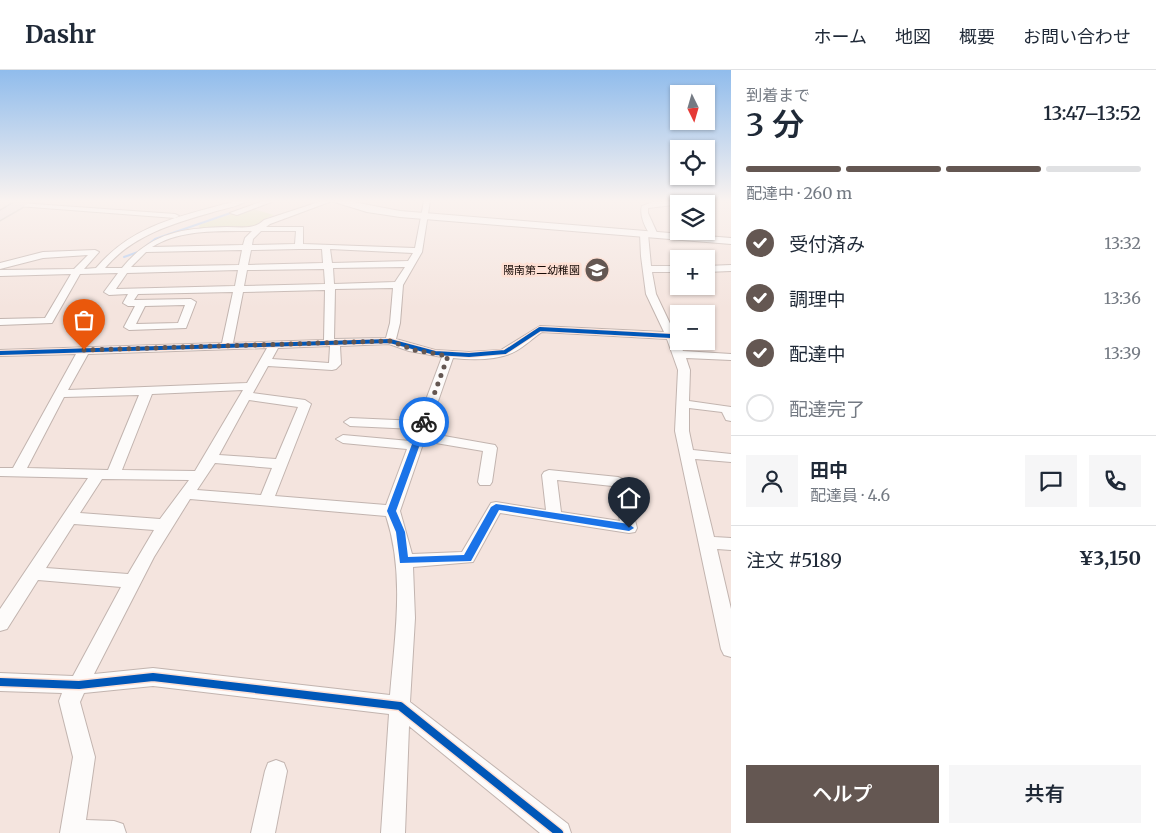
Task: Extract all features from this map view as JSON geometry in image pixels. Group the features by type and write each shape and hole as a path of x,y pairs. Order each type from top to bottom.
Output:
{"street":[{"path":"98,271 117,250 139,237"},
{"path":"175,237 158,240 146,250 123,270 109,292 398,285"},
{"path":"227,346 246,247 250,237"},
{"path":"299,247 300,237"},
{"path":"390,341 395,323 398,285 418,251 421,237"},
{"path":"649,237 647,269 652,294 670,334"},
{"path":"680,237 731,241"},
{"path":"146,250 326,246 418,251"},
{"path":"264,362 332,368 335,364 326,246"},
{"path":"0,266 43,254 95,252 77,271 48,321 0,322"},
{"path":"0,273 411,264"},
{"path":"715,268 731,268"},
{"path":"647,269 670,269"},
{"path":"134,292 128,303 191,302 182,326 129,327 141,303"},
{"path":"0,353 390,341 414,350 448,356 508,352 530,334 540,329 670,336"},
{"path":"114,833 72,832 84,757 69,701 147,551 185,494 200,476 274,345"},
{"path":"18,472 84,350"},
{"path":"677,350 684,370 682,431 731,649"},
{"path":"679,354 731,357"},
{"path":"393,833 406,597 400,532 392,511 448,356"},
{"path":"60,394 147,391 247,391 305,404 266,500"},
{"path":"0,624 70,518 106,474 147,391"},
{"path":"683,404 726,409 731,417"},
{"path":"350,422 490,448 485,482"},
{"path":"343,439 419,436"},
{"path":"687,454 731,458"},
{"path":"210,458 280,464"},
{"path":"0,472 200,476"},
{"path":"403,561 467,558 496,507 629,528 618,482 549,475 554,516"},
{"path":"185,494 392,511"},
{"path":"70,518 165,525"},
{"path":"707,542 731,544"},
{"path":"33,573 132,581"},
{"path":"0,682 78,686 153,677 400,706 558,833"},
{"path":"263,833 276,771"}],"waterway":[{"path":"144,248 155,239 162,237"},
{"path":"124,257 138,252"}],"cycle path":[{"path":"0,353 390,341 413,349 446,355 469,355 505,352 540,329 670,336"},
{"path":"0,682 79,685 153,677 400,706 559,833"}],"way so far":[{"path":"84,350 390,341 414,350 448,356 424,422"}],"place":[{"name":"陽南第二幼稚園","path":"597,270"}],"route":[{"path":"424,422 392,511 400,532 403,561 467,558 496,507 629,528"}]}
